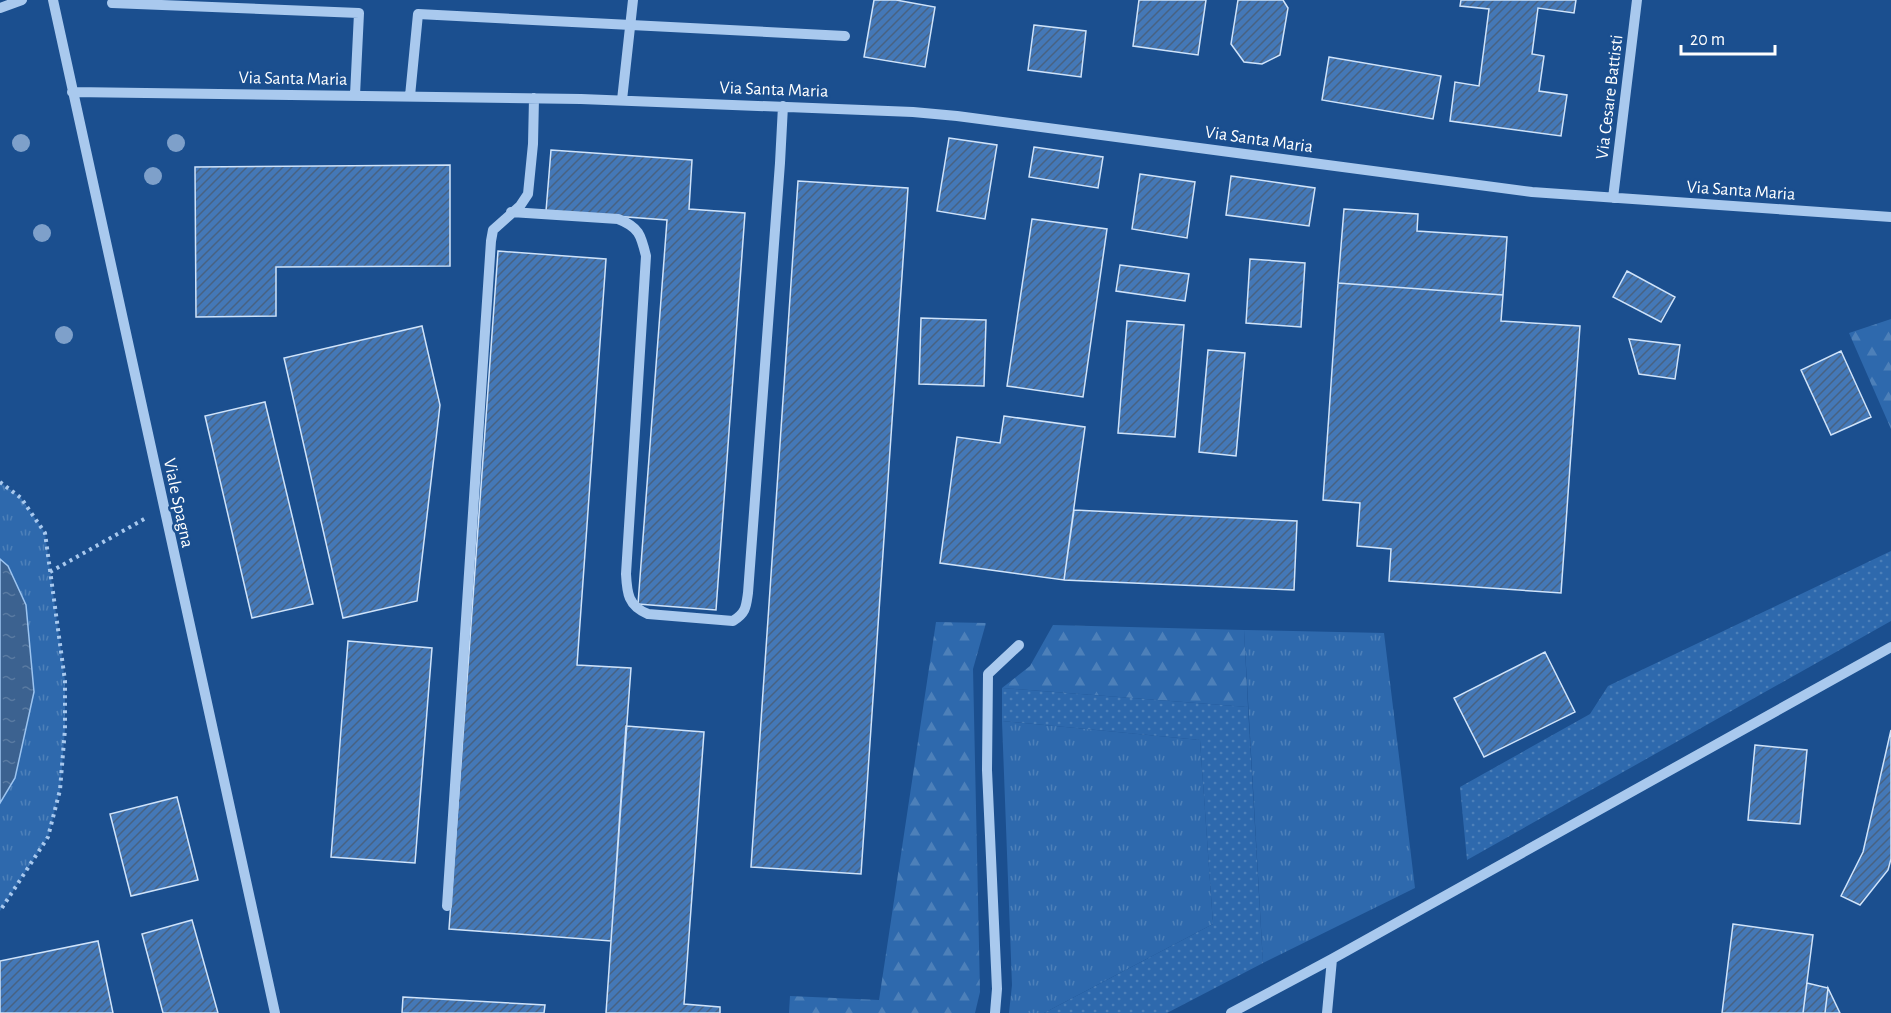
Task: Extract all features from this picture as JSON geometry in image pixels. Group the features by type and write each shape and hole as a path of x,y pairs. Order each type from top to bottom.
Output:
{"street":[{"path":"0,8 22,0"},
{"name":"Viale Spagna","path":"53,0 275,1013"},
{"path":"622,100 633,0"},
{"name":"Via Cesare Battisti","path":"1613,198 1637,0"},
{"path":"112,3 359,13 356,95"},
{"path":"410,96 418,14 845,36"},
{"name":"Via Santa Maria","path":"72,92 622,100 957,116 1532,192 1891,217"},
{"path":"447,906 490,241 493,230 520,206 528,194 533,144 534,98"},
{"path":"511,212 618,219 631,224 639,232 646,256 626,574 629,594 632,604 648,614 733,621 742,616 748,593 783,106"},
{"path":"994,1013 997,989 987,770 988,674 1019,645"},
{"path":"1231,1013 1332,959 1891,646"},
{"path":"1327,1013 1332,959"}],"path":[{"path":"0,482 21,498 45,533 65,681 65,729 60,790 48,837 0,910"},
{"path":"50,572 164,508"}],"green space":[{"path":"1891,319 1891,429 1849,333"},
{"path":"0,482 21,498 45,533 65,681 65,729 60,790 48,837 0,911 0,803 15,778 8,566 0,559"},
{"path":"1891,551 1891,621 1467,860 1460,787 1590,714 1608,686"},
{"path":"936,622 986,623 973,669 980,992 975,1013 789,1013 790,996 879,1000"},
{"path":"1053,625 1244,630 1248,707 1002,688 1030,666"},
{"path":"1244,630 1384,633 1415,888 1263,963"},
{"path":"1002,688 1248,707 1263,963 1167,1013 1044,1013 1213,924 1200,740 1002,721"},
{"path":"1002,721 1200,740 1213,924 1044,1013 1009,1013 1012,985"}],"water":[{"path":"0,559 8,566 26,605 34,692 15,778 0,803"}],"building":[{"path":"874,0 896,0 935,7 925,67 864,57"},
{"path":"1139,0 1206,0 1198,55 1133,46"},
{"path":"1238,0 1283,0 1288,8 1280,55 1262,64 1244,62 1231,44"},
{"path":"1461,0 1576,0 1574,13 1538,8 1532,54 1544,56 1539,91 1567,95 1561,136 1450,121 1455,82 1479,86 1489,9 1460,6"},
{"path":"1034,25 1086,31 1081,77 1028,70"},
{"path":"1329,57 1441,76 1433,119 1322,100"},
{"path":"949,138 997,145 985,219 937,211"},
{"path":"1034,147 1103,157 1098,188 1029,177"},
{"path":"551,150 692,160 689,209 745,213 716,610 638,604 667,220 546,211"},
{"path":"450,165 450,266 276,267 276,316 196,317 195,167"},
{"path":"1140,174 1195,182 1187,238 1132,229"},
{"path":"1231,176 1315,188 1309,226 1226,215"},
{"path":"798,181 908,188 861,874 751,867"},
{"path":"1344,209 1418,214 1417,231 1507,237 1503,295 1338,283"},
{"path":"1032,219 1107,229 1083,397 1007,386"},
{"path":"498,251 606,259 577,665 631,668 611,941 449,929"},
{"path":"1250,259 1305,263 1301,327 1246,323"},
{"path":"1120,265 1189,274 1185,301 1116,291"},
{"path":"1627,271 1675,297 1661,322 1613,297"},
{"path":"1338,283 1503,295 1501,321 1580,326 1561,593 1389,581 1391,549 1357,546 1360,503 1323,500"},
{"path":"921,318 986,320 984,386 919,384"},
{"path":"1127,321 1184,325 1175,437 1118,433"},
{"path":"422,326 440,405 417,601 343,618 284,358"},
{"path":"1629,339 1680,345 1675,379 1639,374"},
{"path":"1208,350 1245,353 1236,456 1199,452"},
{"path":"1841,351 1871,417 1831,435 1801,370"},
{"path":"265,402 313,604 252,618 205,416"},
{"path":"1004,416 1085,427 1064,580 940,563 957,437 1000,443"},
{"path":"1074,510 1297,521 1294,590 1064,580"},
{"path":"348,641 432,648 415,863 331,857"},
{"path":"1545,652 1575,712 1484,757 1454,698"},
{"path":"626,726 704,732 684,1004 720,1007 720,1013 606,1013"},
{"path":"1891,730 1891,859 1888,870 1860,905 1841,896 1863,852"},
{"path":"1755,745 1807,750 1800,824 1748,820"},
{"path":"177,797 198,880 131,896 110,814"},
{"path":"192,920 218,1013 163,1013 142,934"},
{"path":"1733,924 1813,935 1803,1013 1722,1013"},
{"path":"98,941 113,1013 0,1013 0,961"},
{"path":"1807,983 1828,988 1825,1013 1803,1013"},
{"path":"1828,988 1840,1013 1825,1013"},
{"path":"403,997 545,1005 544,1013 402,1013"}]}
